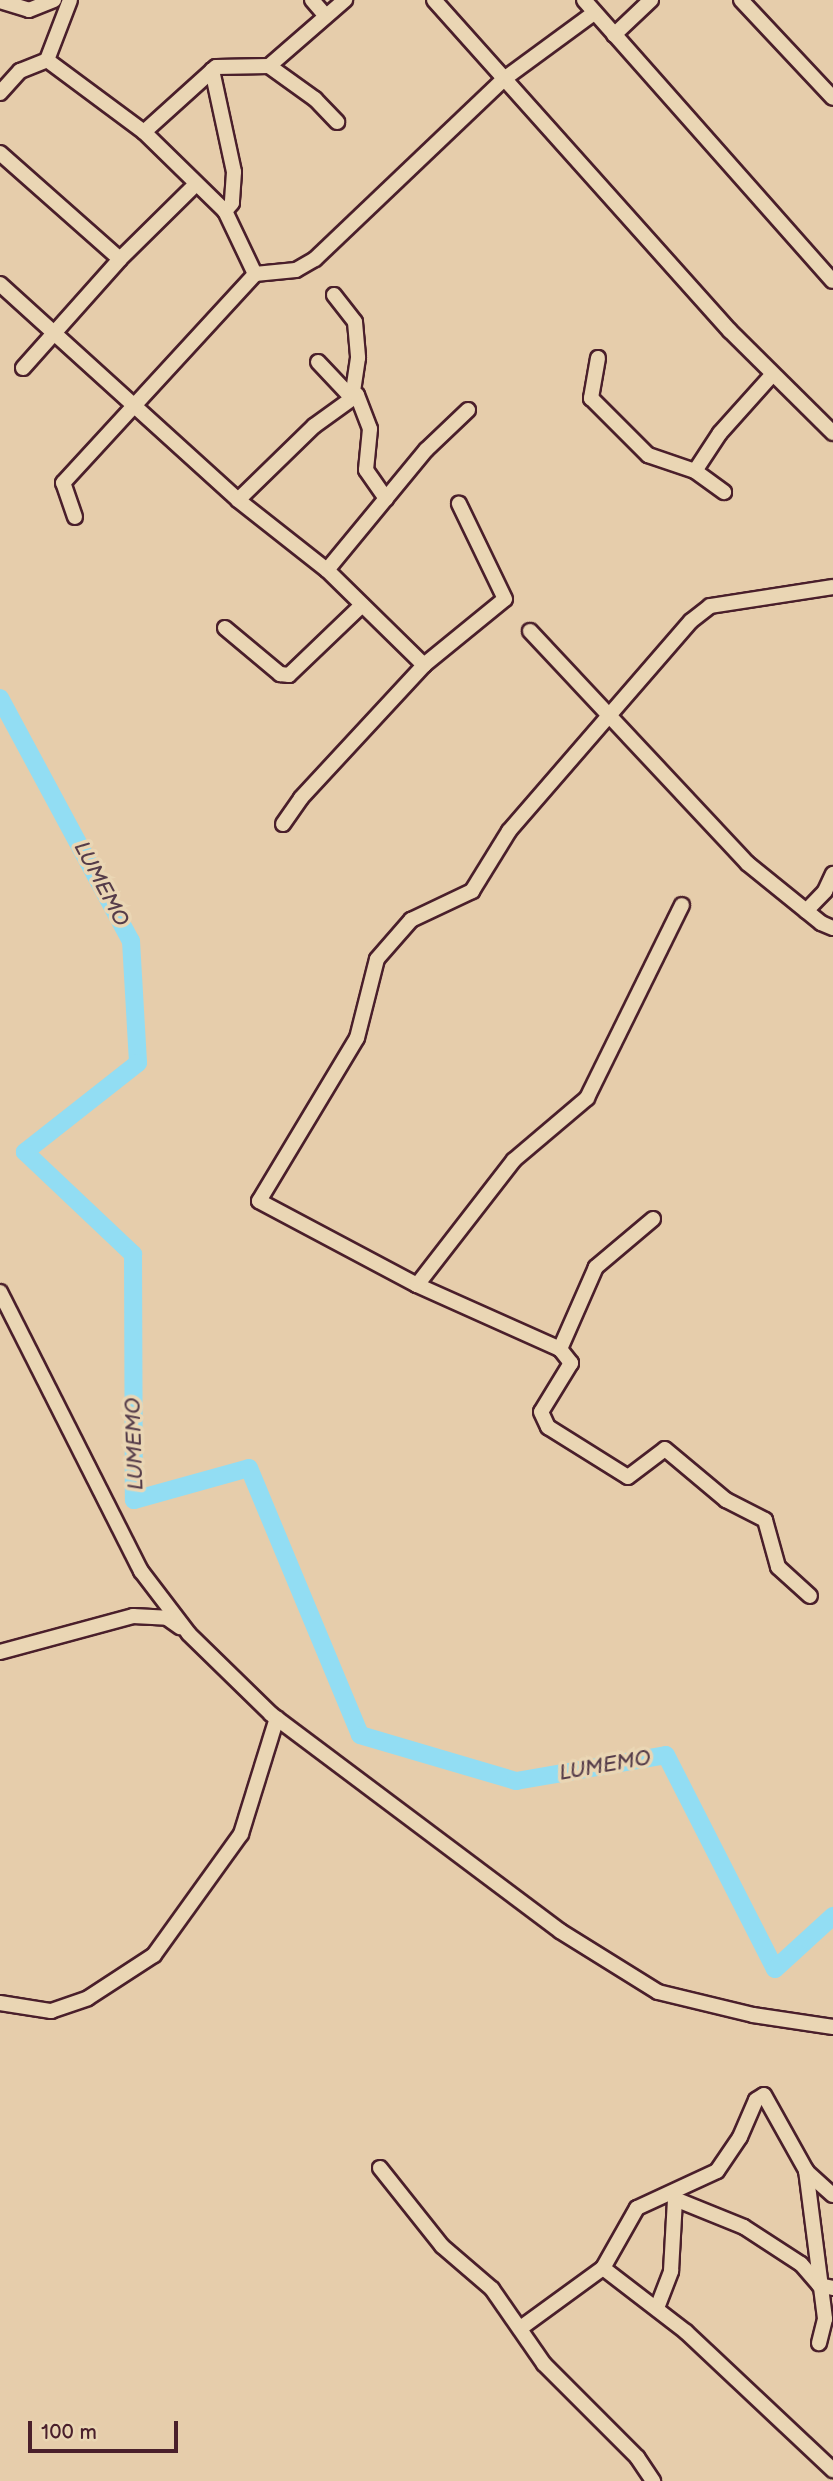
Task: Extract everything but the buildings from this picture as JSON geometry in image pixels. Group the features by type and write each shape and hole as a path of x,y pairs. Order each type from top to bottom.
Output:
{"street":[{"path":"0,1 29,9 54,0"},
{"path":"0,93 20,71 47,60 70,0"},
{"path":"312,0 325,15"},
{"path":"144,132 212,70 222,64 250,69 269,66 345,0"},
{"path":"434,0 772,376 833,433"},
{"path":"584,0 833,281"},
{"path":"614,36 651,0"},
{"path":"741,0 833,98"},
{"path":"75,517 63,483 136,409 255,274 296,270 315,259 504,79 594,13"},
{"path":"47,60 144,132 195,185 225,211 255,274"},
{"path":"269,66 315,99 337,122"},
{"path":"212,70 234,172 232,203 225,211"},
{"path":"0,153 120,259"},
{"path":"23,368 120,259 195,185"},
{"path":"0,284 238,500 327,570 424,665"},
{"path":"334,295 355,322 358,358 352,398"},
{"path":"598,358 591,398 648,455 695,471 724,492"},
{"path":"317,362 352,398"},
{"path":"695,471 720,433 772,376"},
{"path":"238,500 303,435 357,395 370,429 369,480 386,499"},
{"path":"327,570 386,499 468,410"},
{"path":"283,824 301,798 424,665 505,599 459,504"},
{"path":"810,1596 778,1567 765,1520 726,1500 665,1449 628,1477 548,1427 541,1412 571,1363 560,1349 417,1285 258,1201 357,1038 377,959 411,920 472,891 509,831 691,621 710,606 833,587"},
{"path":"225,628 280,674 289,675 362,605"},
{"path":"530,631 610,713 649,761 747,863 806,911 833,928"},
{"path":"806,911 825,891 833,874"},
{"path":"417,1285 514,1160 587,1098 682,905"},
{"path":"560,1349 596,1267 653,1219"},
{"path":"0,1292 141,1571 189,1634"},
{"path":"0,1652 133,1616 167,1618 189,1634 277,1718 560,1931 658,1992 753,2015 833,2027"},
{"path":"0,2003 51,2011 88,1998 154,1955 241,1834 277,1718"},
{"path":"522,2327 603,2268 637,2208 675,2195 717,2171 740,2137 757,2100 764,2095 806,2170 833,2195"},
{"path":"380,2168 442,2246 492,2289 522,2327 544,2364 637,2457 653,2481"},
{"path":"806,2170 826,2287 825,2319 819,2343"},
{"path":"675,2195 744,2227 801,2264 826,2287"},
{"path":"657,2308 671,2271 675,2195"},
{"path":"603,2268 657,2308 833,2470"}],"waterway":[{"name":"LUMEMO","path":"0,698 131,941 138,1063 25,1152 133,1254 134,1500 249,1468 360,1735 516,1781 666,1755 775,1969 833,1916"}]}
